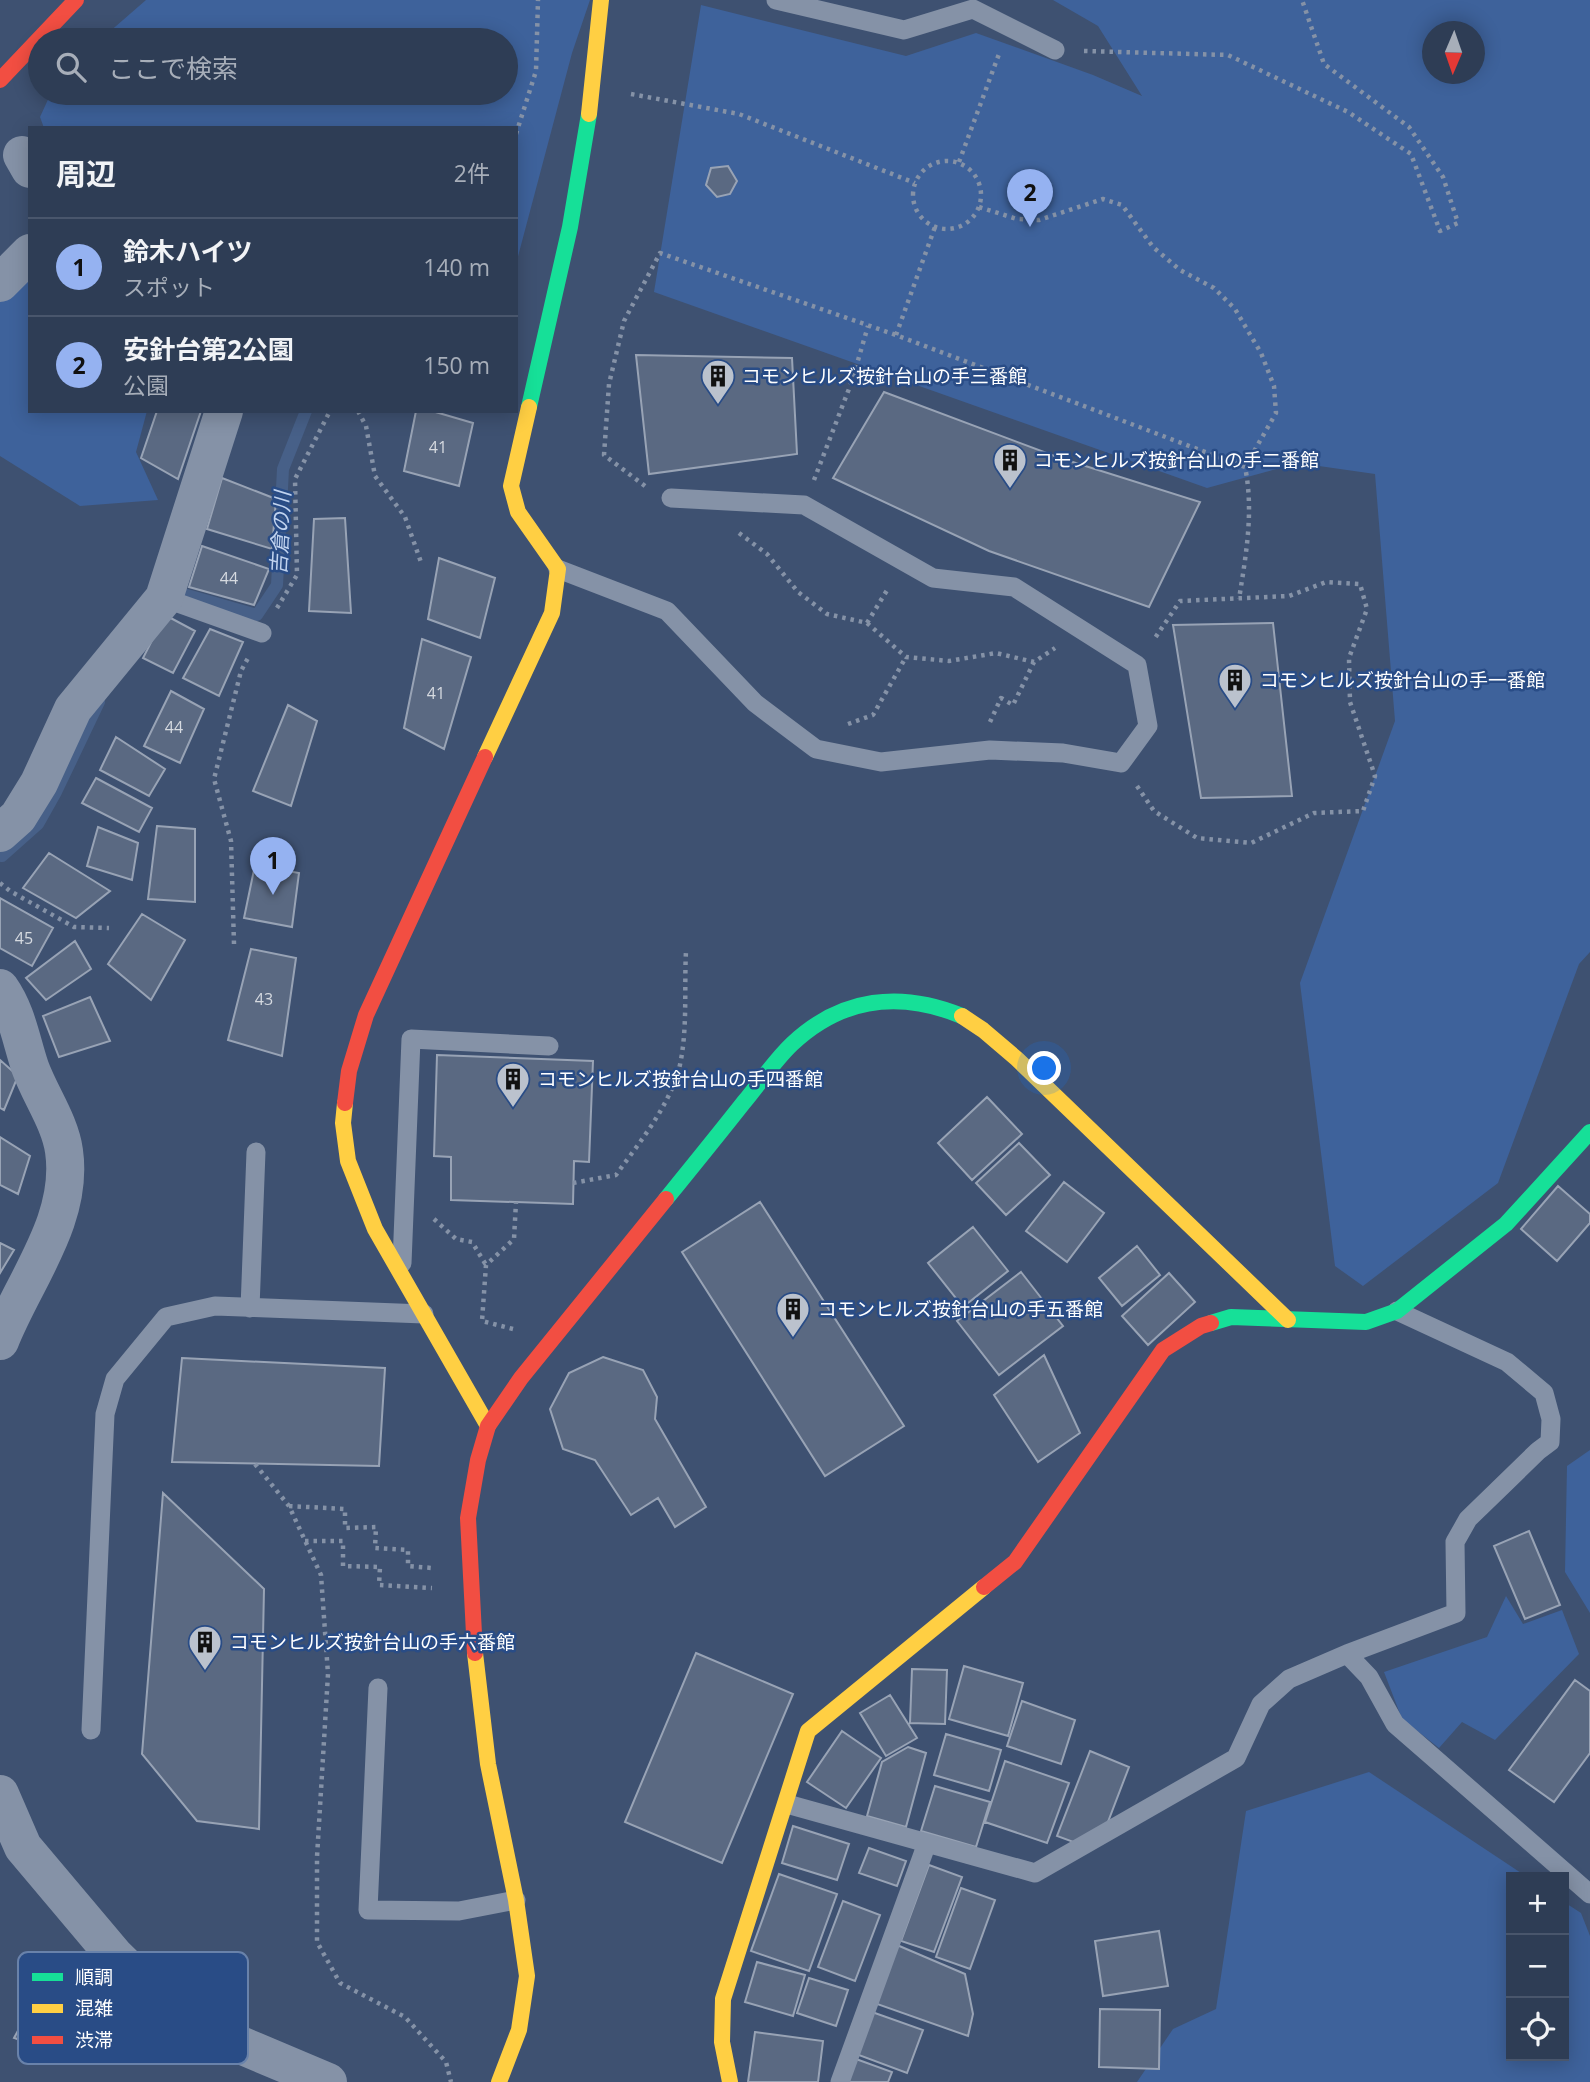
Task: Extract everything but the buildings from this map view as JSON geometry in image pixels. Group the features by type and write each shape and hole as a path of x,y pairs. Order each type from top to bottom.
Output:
{"main road":[{"path":"49,28 76,0"},
{"path":"488,1426 375,1229 348,1161 344,1123 348,1071 366,1015 552,612 558,569 518,512 511,486 570,227 593,87 601,0"},
{"path":"0,80 28,51"},
{"path":"499,2082 519,2030 527,1976 516,1900 488,1764 475,1659 468,1518 478,1460 488,1426 521,1378 790,1045 827,1016 846,1009 890,1000 913,1000 963,1017 990,1036 1288,1320"},
{"path":"730,2082 722,2042 723,1999 808,1731 1015,1562 1163,1350 1201,1326 1231,1317 1366,1322 1397,1311 1506,1224 1590,1132"}],"street":[{"path":"0,283 28,255"},
{"path":"0,833 18,817 39,783 73,709 164,598 223,413"},
{"path":"0,988 21,1030 31,1068 64,1150 65,1183 62,1205 48,1243 13,1308 0,1341"},
{"path":"0,1794 23,1847 111,1952"},
{"path":"248,2047 328,2082"}],"lane":[{"path":"776,0 904,30 973,9 1055,50"},
{"path":"558,569 667,611 755,704 816,749 881,762 990,750 1063,754 1121,763 1148,726 1137,665 1014,587 933,578 804,505 671,498"},
{"path":"164,598 262,633"},
{"path":"401,1274 411,1039 548,1046"},
{"path":"250,1308 256,1152"},
{"path":"92,1730 105,1414 115,1379 166,1317 215,1306 424,1314"},
{"path":"787,1804 1035,1873 1236,1758 1261,1704 1289,1679 1456,1612 1455,1542 1468,1519 1538,1451 1550,1443 1551,1419 1544,1393 1507,1362 1397,1311"},
{"path":"1347,1654 1369,1677 1395,1724 1590,1894"},
{"path":"378,1688 368,1910 459,1911 516,1900"},
{"path":"840,2082 928,1843"}],"path":[{"path":"518,128 536,71 538,0"},
{"path":"1055,50 1228,55 1348,112 1411,154 1440,231 1458,223 1443,177 1409,127 1324,64 1302,0"},
{"path":"959,162 1009,27"},
{"path":"593,87 739,114 915,183"},
{"path":"950,160 969,168 981,186 982,197 974,216 966,224 946,229 935,227 917,212 913,201 915,183 922,171 931,164 950,160"},
{"path":"979,207 1017,219 1039,220 1103,199 1122,205 1153,247 1180,271 1214,288 1235,309 1261,353 1274,386 1276,413 1245,467 1249,487 1248,538 1239,599"},
{"path":"896,335 935,227"},
{"path":"671,498 639,484 604,455 609,384 624,321 660,253 896,335 1245,467"},
{"path":"804,505 852,382 868,326"},
{"path":"233,944 231,841 214,779 241,671 297,575 295,479 329,413"},
{"path":"359,413 366,426 374,476 405,517 422,565"},
{"path":"702,499 720,519 767,554 799,592 827,614 867,623 905,657 949,661 996,653 1034,662"},
{"path":"867,623 904,562"},
{"path":"1121,763 1154,811 1197,838 1251,842 1314,813 1363,811 1375,776 1350,702 1349,658 1367,609 1360,584 1326,582 1289,596 1180,601 1137,665"},
{"path":"977,751 1001,698 1013,705 1034,662 1082,631"},
{"path":"804,740 873,715 905,657"},
{"path":"0,883 74,927 109,928"},
{"path":"573,1183 616,1175 665,1102 679,1069 685,951"},
{"path":"486,1265 514,1239 516,1202"},
{"path":"404,1216 434,1219 456,1239 472,1242 486,1265 482,1321 519,1330"},
{"path":"255,1464 289,1506 321,1576 328,1674 317,1857 317,1942 340,1983 405,2017 446,2062 451,2082"},
{"path":"289,1506 345,1509 345,1528 376,1527 375,1548 408,1549 408,1566 440,1568"},
{"path":"305,1541 343,1541 343,1566 380,1567 379,1585 442,1588"}],"shaded area":[{"path":"146,0 590,0 572,53 518,256 518,126 43,126 40,117 46,105 518,105 518,28 114,28"},
{"path":"1053,0 1590,0 1590,952 1579,964 1498,1183 1363,1286 1335,1266 1300,983 1395,721 1375,474 1298,463 1207,488 654,292 701,5 906,56 976,33 1093,75 1142,96 1098,26"},
{"path":"28,242 28,413 146,413 136,452 158,500 80,506 0,456 0,289"},
{"path":"1590,1450 1590,1613 1565,1572 1567,1466"},
{"path":"1506,1596 1523,1624 1562,1610 1579,1654 1495,1740 1462,1722 1439,1748 1402,1719 1384,1672 1487,1637"},
{"path":"1369,1772 1519,1872 1506,1872 1506,2061 1569,2061 1569,1905 1581,1913 1590,1936 1590,2082 1137,2082 1173,2029 1216,2009 1246,1811"}],"waterway":[{"name":"吉倉の川","path":"178,596 180,593 257,615 277,585 283,469 305,413"},
{"name":"吉倉の川","path":"2,856 38,824 99,702"}],"traffic: fast":[{"path":"529,407 570,227 589,114"},
{"path":"666,1199 779,1058 811,1028 852,1008 895,1001 917,1003 962,1016"},
{"path":"1211,1323 1231,1317 1366,1322 1397,1311 1506,1224 1590,1132"}],"traffic: slow":[{"path":"589,114 601,0"},
{"path":"485,757 552,613 558,569 518,512 511,486 529,407"},
{"path":"962,1016 1017,1059 1288,1320"},
{"path":"345,1103 343,1123 348,1161 375,1229 488,1426"},
{"path":"730,2082 722,2042 723,1999 808,1731 984,1587"},
{"path":"475,1653 488,1764 516,1900 527,1976 519,2030 499,2082"}],"traffic: jam":[{"path":"49,28 76,0"},
{"path":"0,80 28,51"},
{"path":"345,1103 349,1071 366,1015 485,757"},
{"path":"475,1653 468,1518 478,1460 488,1426 521,1378 666,1199"},
{"path":"984,1587 1015,1562 1163,1350 1201,1326 1211,1323"}],"place":[{"name":"安針台第2公園","path":"1030,227"},
{"name":"コモンヒルズ按針台山の手三番館","path":"718,406"},
{"name":"コモンヒルズ按針台山の手二番館","path":"1010,490"},
{"name":"コモンヒルズ按針台山の手一番館","path":"1235,710"},
{"name":"鈴木ハイツ","path":"273,895"},
{"name":"コモンヒルズ按針台山の手四番館","path":"513,1109"},
{"name":"コモンヒルズ按針台山の手五番館","path":"793,1339"},
{"name":"コモンヒルズ按針台山の手六番館","path":"205,1672"}]}
